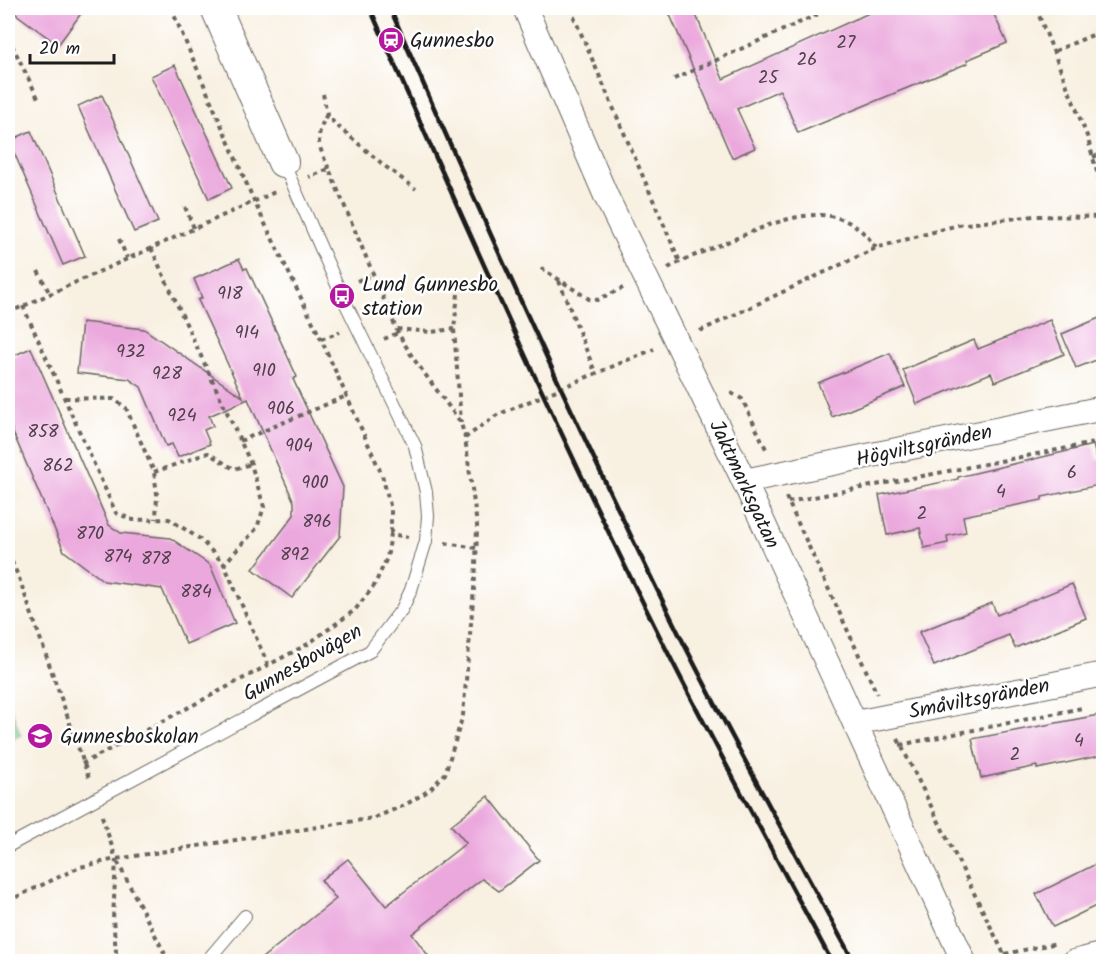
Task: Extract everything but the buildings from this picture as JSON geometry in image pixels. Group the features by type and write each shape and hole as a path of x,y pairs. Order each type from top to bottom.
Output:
{"street":[{"path":"216,8 288,173"},
{"name":"Jaktmarksgatan","path":"525,8 606,196 744,481 964,962"},
{"name":"Högviltsgränden","path":"744,481 1104,408"},
{"name":"Småviltsgränden","path":"855,723 1104,674"},
{"path":"1074,962 1104,954"}],"lane":[{"name":"Gunnesbovägen","path":"8,846 370,651 402,609 411,590 426,541 428,516 426,492 415,446 342,296 288,173"},
{"path":"206,962 245,916"}],"path":[{"path":"82,764 308,644 355,610 374,586 387,558 391,534 391,509 382,475 254,201 171,8"},
{"path":"570,8 680,262"},
{"path":"674,80 832,8"},
{"path":"1036,8 1087,136 1104,197"},
{"path":"1055,51 1104,30"},
{"path":"8,37 38,98"},
{"path":"322,94 327,114 334,123 416,189"},
{"path":"327,114 319,130 319,147 397,331 461,423"},
{"path":"1093,158 1104,153"},
{"path":"8,313 254,201 288,173 329,169"},
{"path":"185,207 194,228"},
{"path":"541,268 589,299 597,300 780,220 802,216 843,219 864,231 876,248"},
{"path":"694,333 876,248 958,225 1034,216 1104,217"},
{"path":"119,239 127,258"},
{"path":"151,248 251,464 264,507 257,528 224,564"},
{"path":"38,271 50,294"},
{"path":"354,282 373,274"},
{"path":"559,280 596,372"},
{"path":"8,901 80,867 116,858 374,818 405,805 428,791 445,774 463,715 477,548 477,525 461,423 454,328 459,285"},
{"path":"23,306 116,513 133,520 169,519 200,539 224,564 268,665"},
{"path":"380,340 397,331 431,332 454,328"},
{"path":"465,438 497,415 661,346"},
{"path":"724,388 742,399 900,745 1008,962"},
{"path":"240,441 346,396"},
{"path":"65,398 114,399 126,408 154,472 157,494 156,519"},
{"path":"788,502 1104,441"},
{"path":"154,472 208,453 234,469 251,464"},
{"path":"391,534 477,548"},
{"path":"8,553 19,578 116,858 169,962"},
{"path":"900,745 1092,705"},
{"path":"116,858 112,919 117,962"}],"green space":[{"path":"8,701 20,735 8,740"}],"railway":[{"path":"370,8 512,326 623,563 703,722 832,962"},
{"path":"390,8 530,322 640,555 764,797 854,962"}],"place":[{"name":"Gunnesbo","path":"391,40"},
{"name":"Lund Gunnesbo station","path":"342,296"},
{"name":"Gunnesboskolan","path":"40,736"}]}
